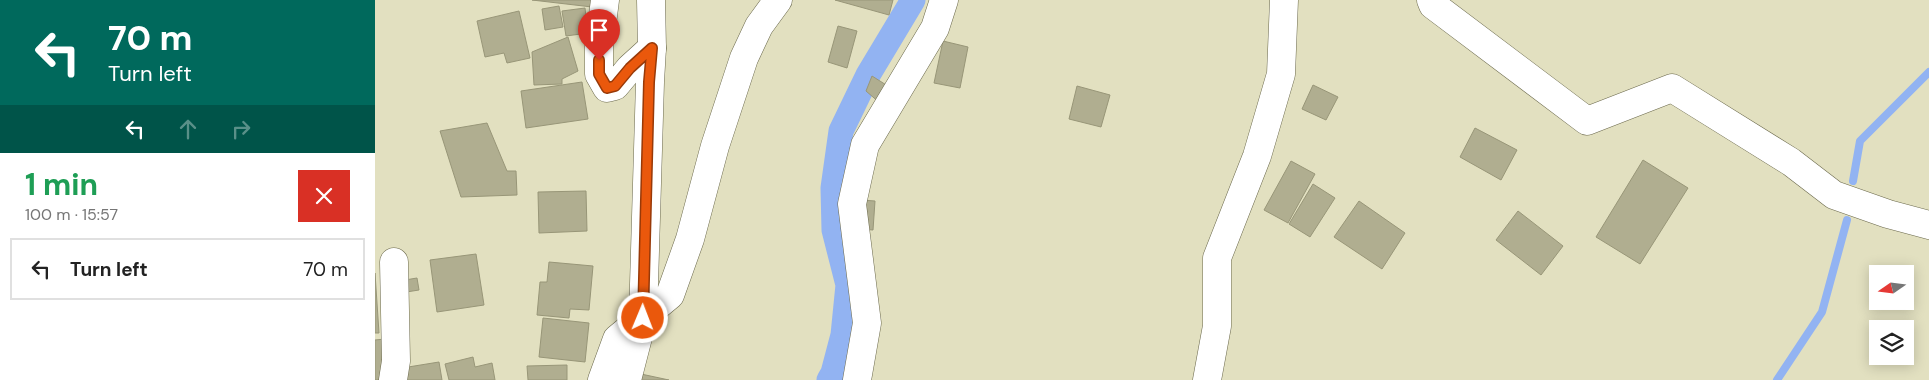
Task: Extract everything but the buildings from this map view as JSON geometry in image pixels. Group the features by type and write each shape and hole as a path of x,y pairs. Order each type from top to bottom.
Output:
{"street":[{"path":"605,0 599,47 599,74 607,88 615,86 630,68 652,48"},
{"path":"627,380 643,318 649,82 652,48 651,0"},
{"path":"602,380 617,339 670,295 690,239 715,146 744,58 759,26 778,0"},
{"path":"857,380 867,323 852,204 865,145 935,28 944,0"},
{"path":"1207,380 1217,326 1217,258 1257,156 1281,74 1284,0"},
{"path":"1431,0 1433,4 1587,121 1673,88 1791,162 1833,195 1888,214 1929,225"},
{"path":"393,380 396,361 394,262"}],"waterway":[{"path":"829,380 833,373 843,335 848,285 834,230 833,188 841,131 868,75 913,0"},
{"path":"1853,181 1860,141 1929,72"},
{"path":"1777,380 1822,312 1847,220"}],"route":[{"path":"599,60 599,74 607,88 615,86 630,68 652,48 649,82 643,318"}]}
